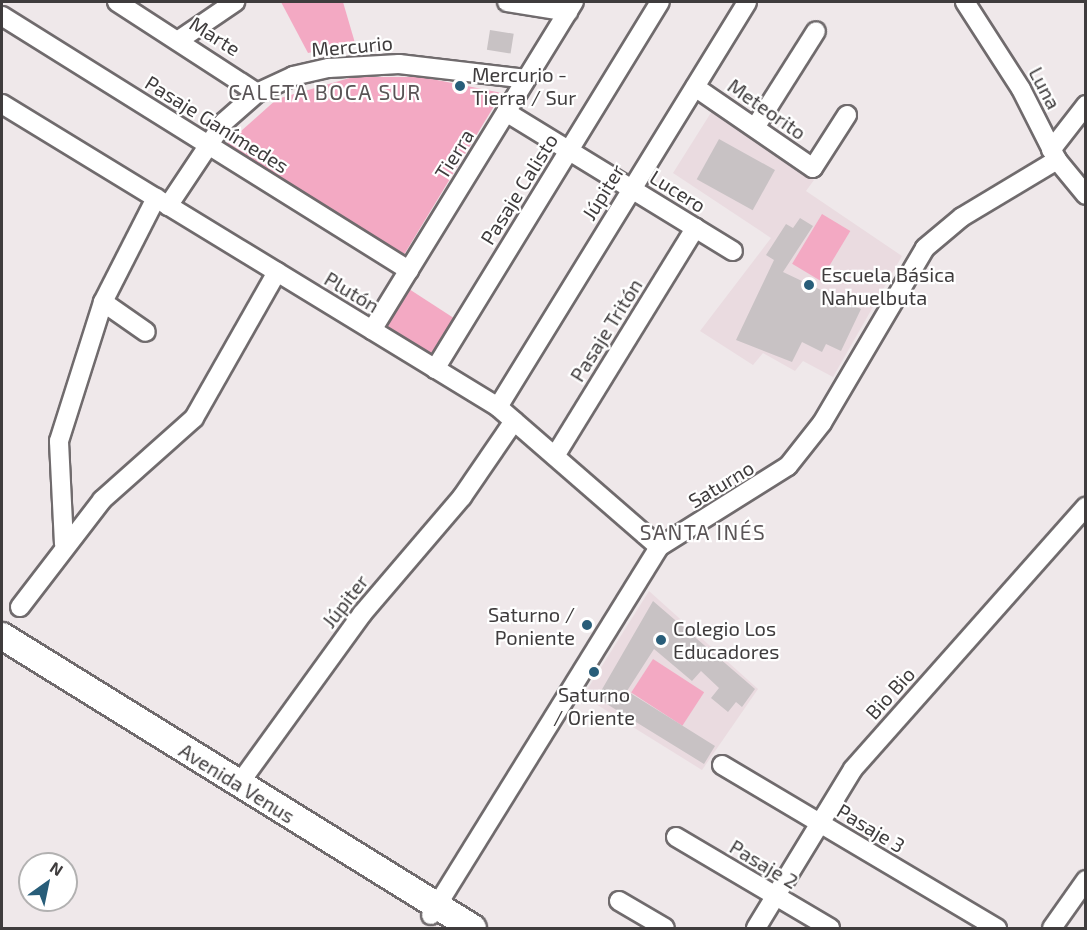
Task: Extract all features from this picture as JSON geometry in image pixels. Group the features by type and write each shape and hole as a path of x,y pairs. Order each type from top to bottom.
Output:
{"street":[{"name":"Marte","path":"117,2 179,40 257,93"},
{"path":"179,40 235,2"},
{"path":"507,2 571,7"},
{"name":"Pasaje Calisto","path":"435,369 660,2"},
{"name":"Júpiter","path":"498,407 747,2"},
{"name":"Luna","path":"964,2 1021,89 1054,155 1086,195"},
{"name":"Tierra","path":"372,330 571,7"},
{"name":"Pasaje Ganímedes","path":"2,16 409,270"},
{"path":"756,126 816,31"},
{"name":"Mercurio","path":"64,544 57,450 103,302 162,202 207,144 257,93 311,71 373,64 440,66 526,80"},
{"name":"Meteorito","path":"695,87 756,126 813,168 847,115"},
{"name":"Plutón","path":"2,104 498,407 659,548"},
{"name":"Saturno","path":"440,917 659,548 788,466 822,423 925,248 962,217 1054,155 1086,105"},
{"name":"Lucero","path":"506,112 733,251"},
{"name":"Pasaje Tritón","path":"555,456 695,228"},
{"path":"20,607 64,544 137,464 194,418 277,272"},
{"path":"103,302 146,332"},
{"name":"Júpiter","path":"239,784 336,649 462,497 514,421"},
{"name":"Bio Bio","path":"756,928 819,823 861,760 1086,507"},
{"name":"Avenida Venus","path":"2,636 239,784 440,917"},
{"name":"Avenida Venus","path":"2,649 440,917 473,928"},
{"name":"Pasaje 3","path":"722,765 997,928"},
{"name":"Pasaje 2","path":"676,837 830,928"},
{"path":"1052,928 1086,880"},
{"path":"619,901 665,928"}],"shaded area":[{"path":"281,2 343,2 355,43 308,53"},
{"path":"353,77 422,77 502,93 402,258 223,147 277,99"},
{"name":"Escuela Básica Nahuelbuta","path":"712,111 814,180 806,191 902,256 833,377 803,361 795,371 763,353 753,365 700,331 771,238 673,173"},
{"path":"822,214 850,231 820,281 792,264"},
{"path":"409,289 457,320 433,357 385,326"},
{"name":"Colegio Los Educadores","path":"649,591 758,689 702,770 583,696"},
{"path":"653,659 704,692 682,726 631,693"}],"building":[{"path":"490,30 514,34 511,54 487,50"},
{"path":"719,139 775,170 753,210 697,179"},
{"path":"800,218 813,226 783,272 861,309 841,351 826,344 822,352 802,342 792,362 736,340 774,260 766,255 786,224 793,228"},
{"path":"653,601 755,689 742,707 736,702 728,712 711,698 719,688 701,671 692,681 654,649 627,691 715,746 704,764 597,698"}],"place":[{"name":"Mercurio - Tierra / Sur","path":"460,86"},
{"name":"Escuela Básica Nahuelbuta","path":"809,285"},
{"name":"Saturno / Poniente","path":"587,625"},
{"name":"Colegio Los Educadores","path":"661,640"},
{"name":"Saturno / Oriente","path":"594,672"}],"district":[{"name":"CALETA BOCA SUR","path":"325,92"},
{"name":"SANTA INÉS","path":"703,532"}]}
